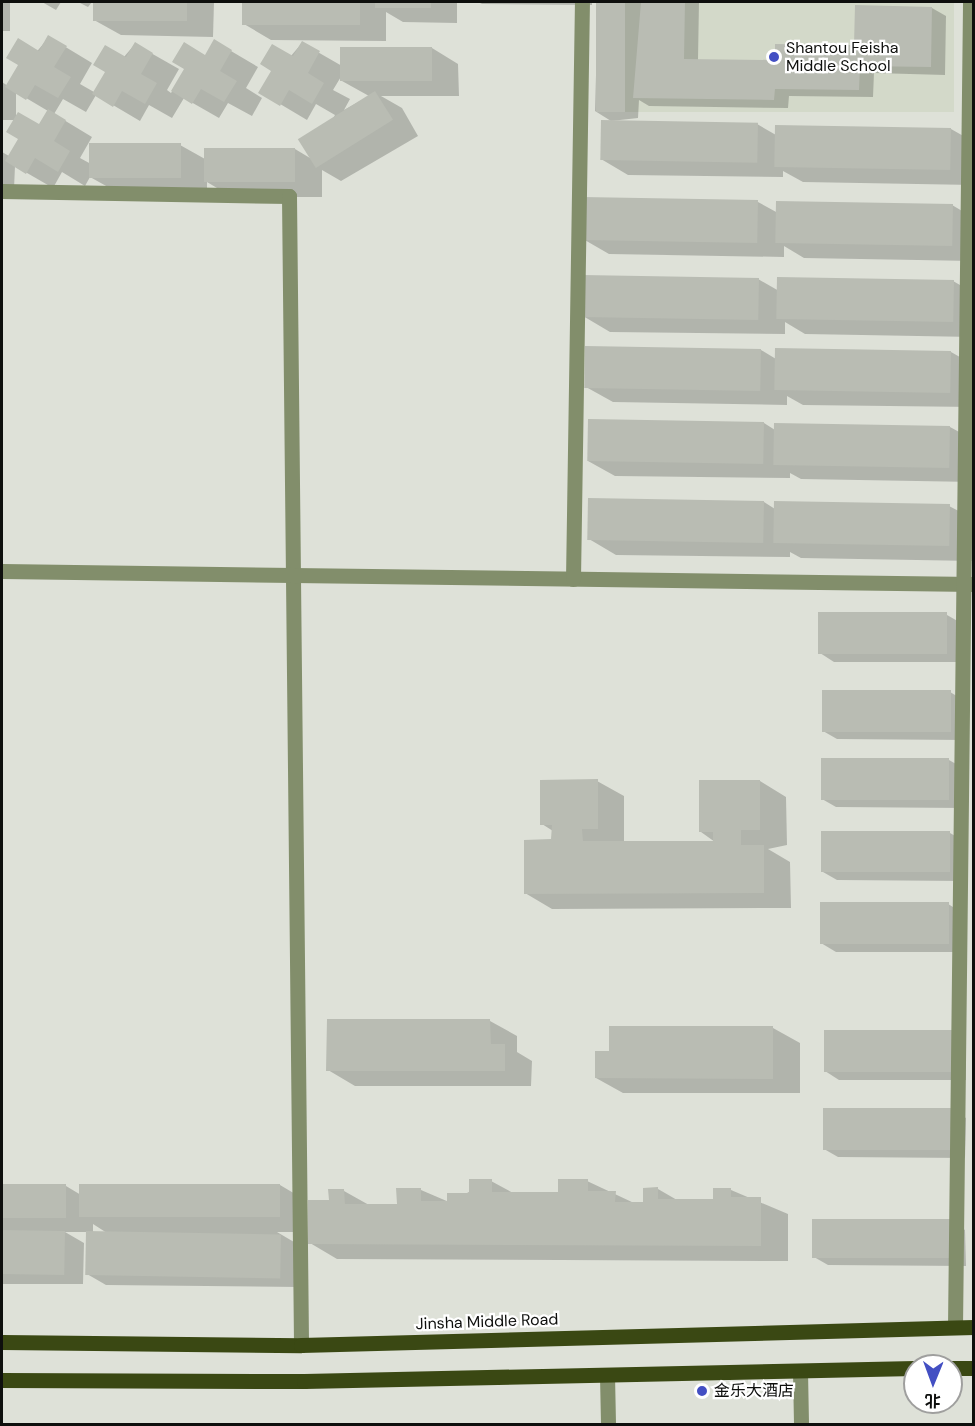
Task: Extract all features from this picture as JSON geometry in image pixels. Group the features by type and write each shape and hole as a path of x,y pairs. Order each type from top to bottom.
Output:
{"main road":[{"name":"Jinsha Middle Road","path":"2,1342 301,1345 974,1328"},
{"path":"2,1380 607,1375 903,1368"}],"street":[{"path":"573,579 582,2"},
{"path":"956,1327 970,584 970,2"},
{"path":"2,191 289,196 291,575 301,1345"},
{"path":"2,572 970,584"},
{"path":"800,1371 801,1425"},
{"path":"607,1375 608,1425"}],"shaded area":[{"name":"Shantou Feisha Middle School","path":"596,2 954,2 954,112 596,112"}],"building":[{"path":"93,2 187,2 187,21 93,21"},
{"path":"242,2 360,2 360,25 242,25"},
{"path":"375,2 431,2 431,8 375,8"},
{"path":"596,2 625,2 625,112 596,112"},
{"path":"641,2 685,2 684,59 775,60 775,44 854,45 855,5 932,7 931,67 860,66 859,90 775,89 774,100 633,98"},
{"path":"48,35 67,46 54,67 71,77 58,98 35,85 26,100 5,87 18,65 6,58 18,38 39,51"},
{"path":"214,39 232,50 220,71 237,81 224,102 201,89 192,104 171,91 184,69 172,62 184,42 205,55"},
{"path":"302,41 320,51 308,73 324,83 312,104 289,90 280,106 258,93 271,71 260,64 272,44 293,56"},
{"path":"135,42 153,53 141,74 157,83 145,104 122,91 113,107 92,94 105,72 93,65 105,45 126,57"},
{"path":"340,47 432,47 432,81 340,81"},
{"path":"375,91 393,120 316,168 298,139"},
{"path":"48,109 66,120 54,141 70,151 58,172 35,158 26,174 5,161 18,139 6,132 18,112 39,124"},
{"path":"601,120 758,123 757,163 600,160"},
{"path":"775,125 951,128 950,170 774,167"},
{"path":"89,143 181,143 181,178 89,178"},
{"path":"204,148 295,148 295,182 204,182"},
{"path":"582,197 758,200 757,243 581,240"},
{"path":"776,201 953,204 952,246 775,243"},
{"path":"582,275 759,278 758,320 581,317"},
{"path":"777,277 954,280 953,322 776,319"},
{"path":"585,346 761,349 760,391 584,388"},
{"path":"775,348 951,351 950,393 774,390"},
{"path":"588,419 764,422 763,464 587,461"},
{"path":"774,423 950,426 949,468 773,465"},
{"path":"588,498 764,501 763,543 587,540"},
{"path":"774,501 950,504 949,546 773,543"},
{"path":"818,612 947,612 947,654 818,654"},
{"path":"822,690 951,690 951,732 822,732"},
{"path":"821,758 949,758 949,800 821,800"},
{"path":"598,779 598,829 582,829 583,841 713,841 713,832 699,832 699,780 760,780 760,830 741,830 741,845 764,845 764,893 524,894 524,840 551,839 552,825 540,825 540,780"},
{"path":"821,831 950,831 950,872 821,872"},
{"path":"820,902 949,902 949,944 820,944"},
{"path":"327,1019 490,1019 491,1044 505,1044 505,1071 326,1071"},
{"path":"609,1026 773,1026 773,1079 595,1078 595,1051 609,1051"},
{"path":"824,1030 952,1030 952,1072 824,1072"},
{"path":"823,1108 952,1108 952,1150 823,1150"},
{"path":"469,1179 492,1179 492,1192 558,1192 558,1179 588,1179 588,1191 616,1191 615,1202 643,1202 643,1188 658,1187 658,1199 713,1199 713,1188 731,1188 731,1197 761,1197 761,1246 308,1244 308,1200 329,1200 328,1189 344,1189 345,1204 397,1204 396,1188 421,1188 421,1201 447,1201 447,1193 469,1193"},
{"path":"2,1184 66,1184 66,1218 2,1218"},
{"path":"79,1184 280,1184 280,1217 79,1217"},
{"path":"812,1219 951,1219 951,1258 812,1258"},
{"path":"2,1230 65,1231 64,1275 2,1274"},
{"path":"86,1231 281,1234 280,1278 85,1275"}],"place":[{"name":"Shantou Feisha Middle School","path":"774,57"},
{"name":"金乐大酒店","path":"702,1391"}]}
